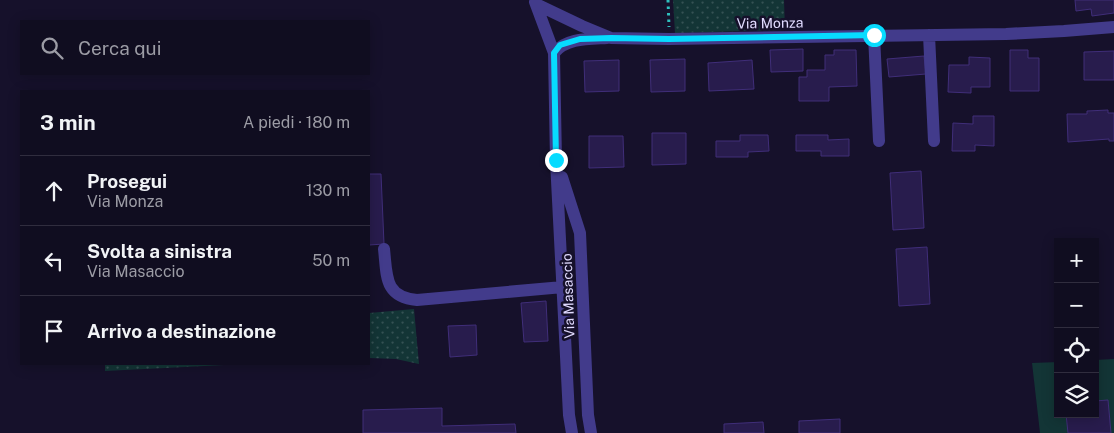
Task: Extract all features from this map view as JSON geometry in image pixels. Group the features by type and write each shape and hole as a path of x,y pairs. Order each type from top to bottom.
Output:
{"street":[{"name":"Via Monza","path":"535,2 582,26 611,38"},
{"name":"Via Masaccio","path":"535,2 554,53 556,160 569,415 572,433"},
{"name":"Via Monza","path":"554,53 560,45 580,39 1030,33 1114,27"},
{"path":"874,35 879,141"},
{"path":"929,35 934,141"},
{"name":"Via Masaccio","path":"556,160 580,233 588,415 591,433"},
{"path":"384,250 390,287 396,294 405,298 416,300 563,287"}],"path":[{"path":"668,0 669,39"}],"green space":[{"path":"673,0 784,0 785,30 675,33"},
{"path":"414,309 419,364 396,359 370,358 370,313"},
{"path":"1114,359 1114,433 1040,433 1032,363 1054,362 1054,418 1099,418 1099,360"},
{"path":"105,365 224,365 105,371"}],"building":[{"path":"1075,0 1114,0 1114,13 1092,16 1091,9 1076,11"},
{"path":"803,49 803,71 771,72 770,50"},
{"path":"834,50 856,50 857,86 829,87 829,101 799,101 799,77 807,77 807,70 825,70 825,55 834,55"},
{"path":"1010,50 1028,50 1028,58 1039,58 1039,91 1010,91"},
{"path":"1114,51 1114,80 1084,80 1084,52"},
{"path":"924,56 926,74 889,77 887,59"},
{"path":"969,57 990,58 990,87 971,87 971,93 948,92 949,65 969,65"},
{"path":"685,59 685,91 651,92 650,60"},
{"path":"619,60 619,91 585,92 584,61"},
{"path":"752,60 754,89 709,91 708,63"},
{"path":"1108,110 1108,113 1114,113 1114,141 1109,141 1109,139 1068,142 1067,114 1087,114 1087,111"},
{"path":"973,116 994,116 994,146 975,145 975,151 952,151 953,123 973,124"},
{"path":"652,133 686,133 686,164 652,165"},
{"path":"740,135 768,135 769,151 748,152 748,157 716,157 716,141 740,141"},
{"path":"796,135 828,135 828,140 849,139 849,156 821,156 821,151 796,151"},
{"path":"589,136 623,136 624,167 589,168"},
{"path":"921,171 924,228 893,230 890,173"},
{"path":"370,174 381,174 384,244 370,245"},
{"path":"927,247 930,304 899,306 896,249"},
{"path":"546,301 548,341 524,342 521,303"},
{"path":"476,325 477,355 450,357 448,326"},
{"path":"1108,400 1111,433 1068,433 1066,418 1099,418 1099,401"},
{"path":"442,408 442,426 515,424 516,433 363,433 363,410"},
{"path":"840,419 840,433 799,433 799,421"},
{"path":"763,422 764,433 724,433 724,424"}],"route":[{"path":"556,160 554,53 560,45 580,39 611,38 669,39 874,35"}]}
